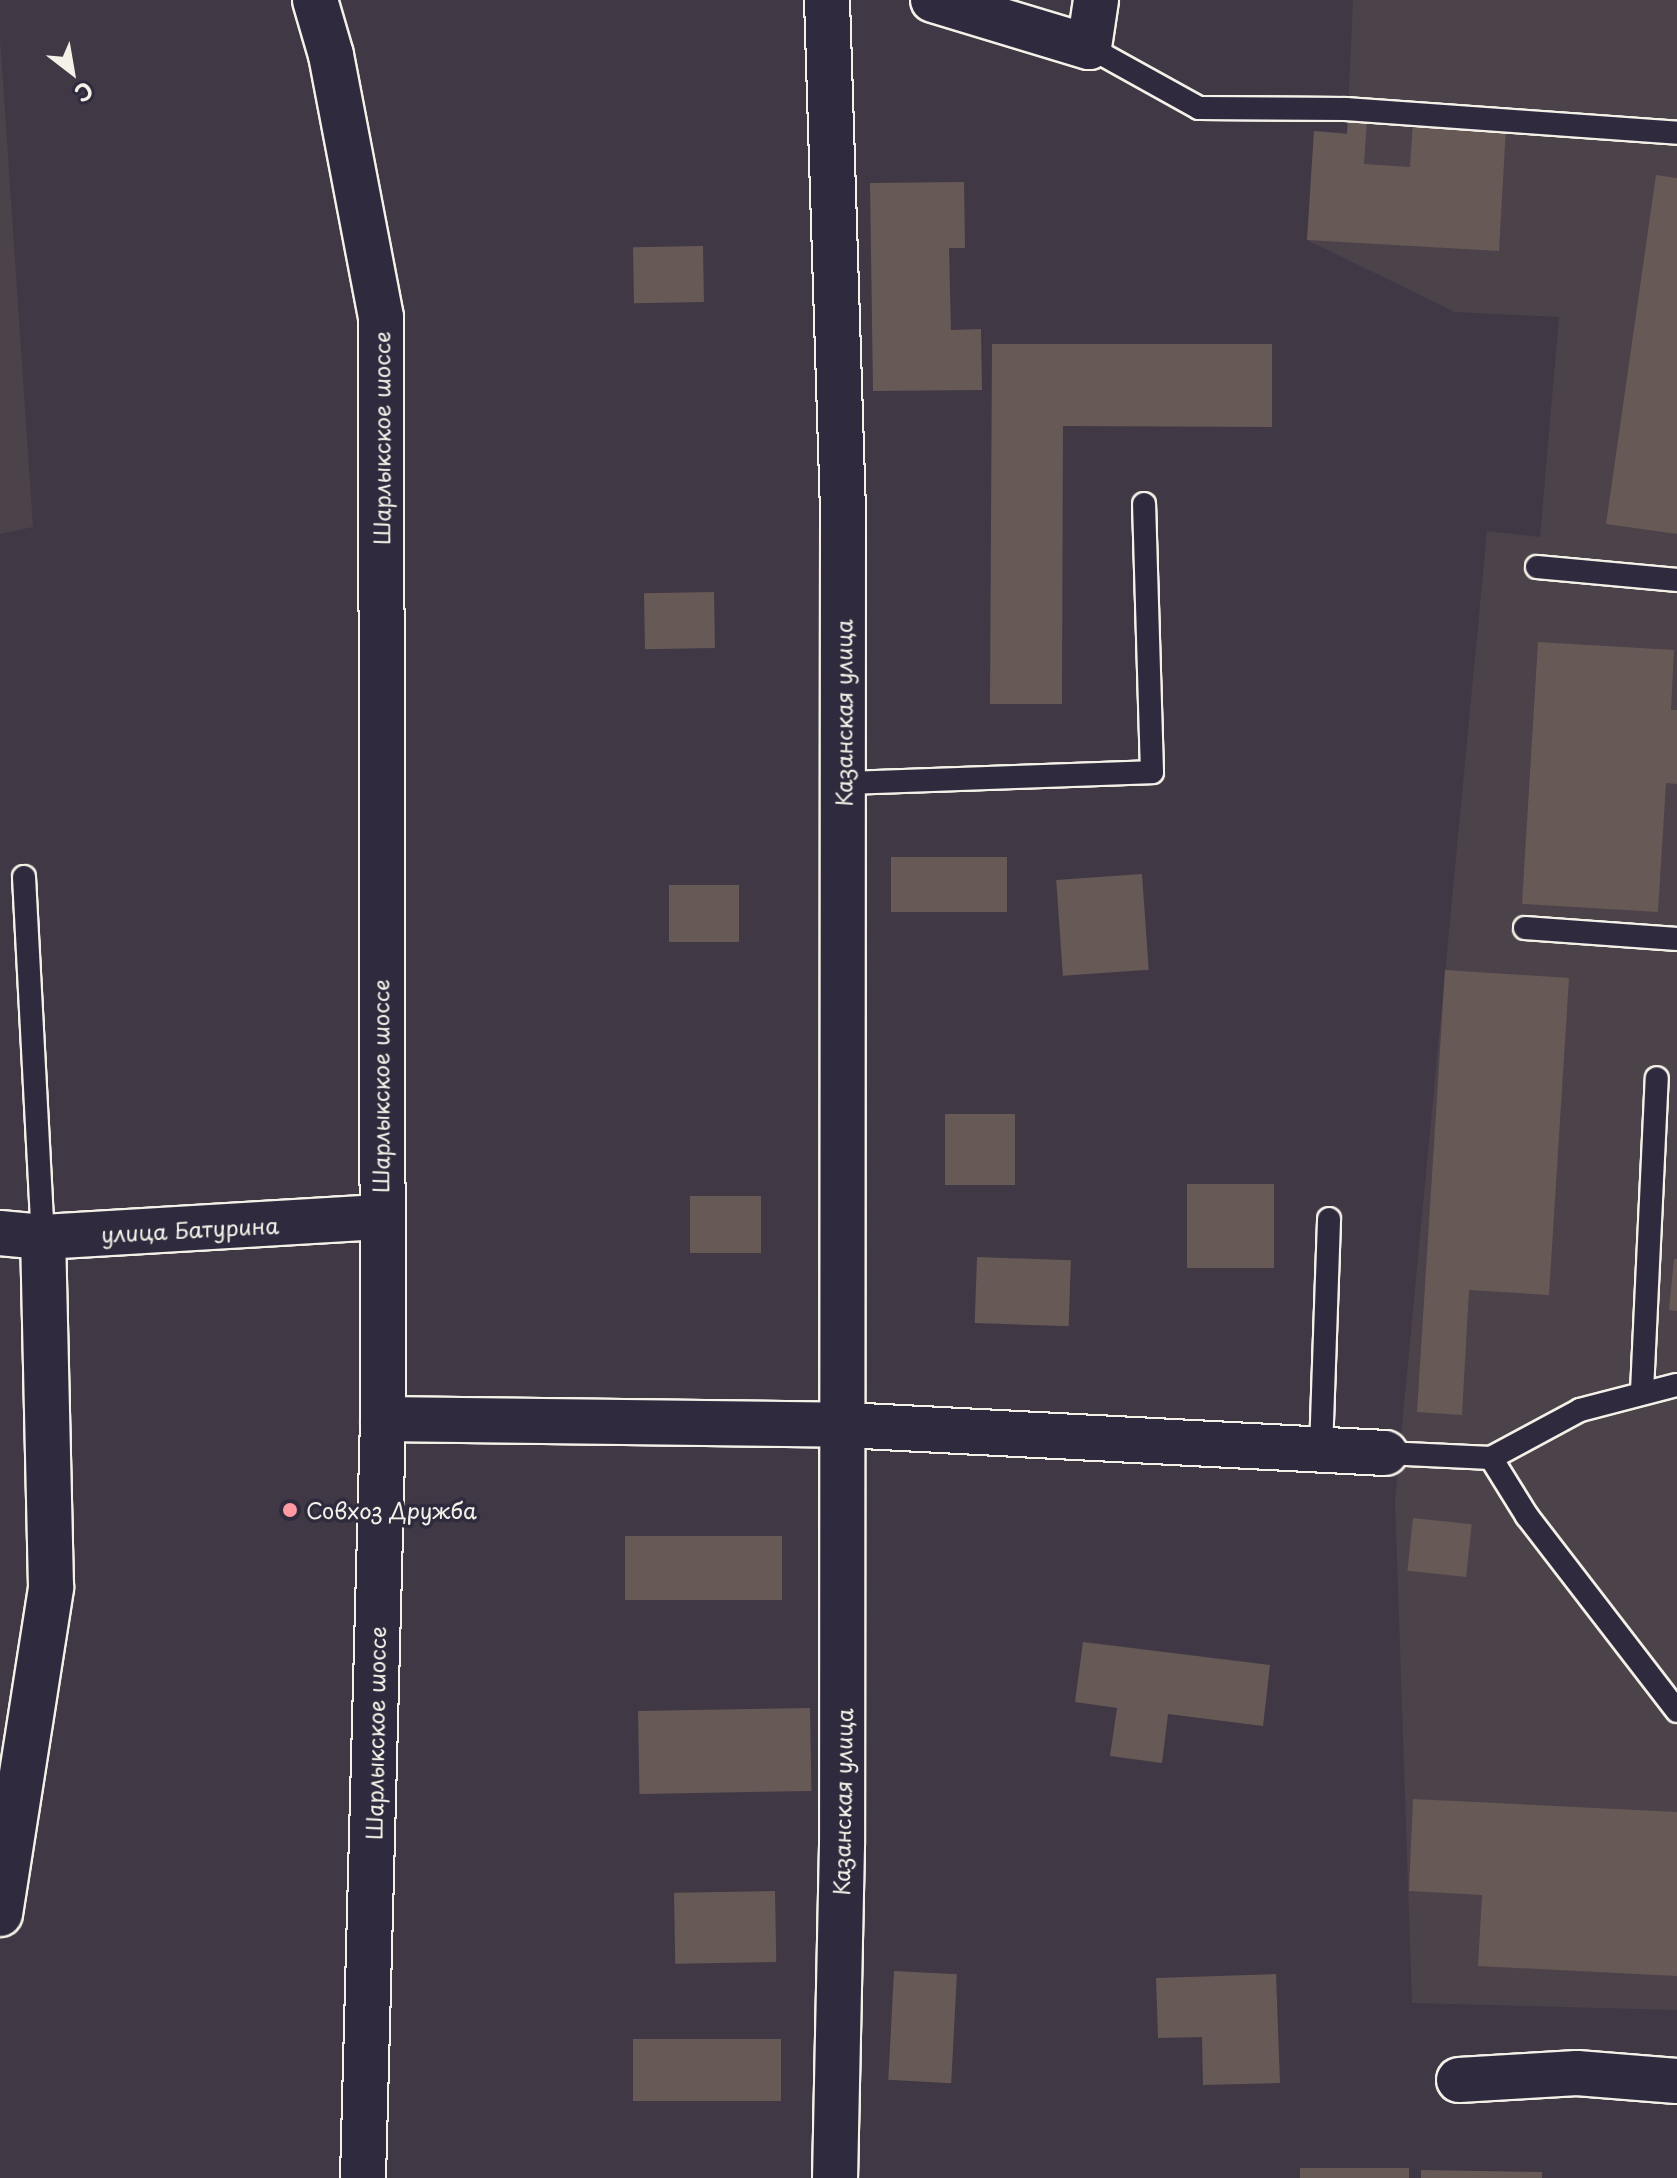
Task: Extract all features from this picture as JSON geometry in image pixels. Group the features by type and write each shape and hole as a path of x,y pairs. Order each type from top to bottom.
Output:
{"street":[{"name":"Шарлыкское шоссе","path":"315,0 331,55 381,317 379,1217 383,1419 363,2178"},
{"name":"Казанская улица","path":"827,0 843,511 844,783 844,1425 835,2178"},
{"path":"933,0 1089,47 1096,0"},
{"name":"улица Батурина","path":"0,1233 43,1237 379,1217"},
{"path":"0,1914 51,1587 43,1237"},
{"path":"383,1419 844,1425 1385,1453"},
{"path":"1459,2080 1577,2073 1677,2081"}],"lane":[{"path":"1089,47 1199,108 1346,109 1677,133"},
{"path":"844,783 1152,772 1144,504"},
{"path":"1537,567 1677,580"},
{"path":"24,877 43,1237"},
{"path":"1525,928 1677,939"},
{"path":"1642,1391 1657,1078"},
{"path":"1321,1450 1329,1219"},
{"path":"1385,1453 1491,1458 1580,1410 1642,1391 1677,1385"},
{"path":"1491,1458 1527,1516 1677,1711"}],"shaded area":[{"path":"1353,0 1677,0 1677,2010 1412,2003 1395,1500 1487,531 1540,537 1559,317 1455,312 1307,240 1314,131 1347,133"},
{"path":"0,38 33,527 0,534"}],"building":[{"path":"1348,118 1367,119 1364,164 1410,167 1413,121 1506,127 1499,251 1307,240 1314,131 1347,134"},
{"path":"1656,175 1677,178 1677,534 1606,524"},
{"path":"964,182 965,248 949,248 951,330 981,329 982,390 873,391 870,183"},
{"path":"703,246 704,302 634,303 633,247"},
{"path":"992,344 1272,344 1272,427 1063,426 1062,704 990,704"},
{"path":"714,592 715,648 645,649 644,593"},
{"path":"1538,642 1674,650 1671,710 1677,710 1677,784 1666,783 1658,912 1522,904"},
{"path":"891,857 1007,857 1007,912 891,912"},
{"path":"1142,874 1149,970 1063,976 1056,880"},
{"path":"669,885 739,885 739,942 669,942"},
{"path":"1445,970 1569,978 1549,1295 1469,1290 1462,1415 1417,1412"},
{"path":"945,1114 1015,1114 1015,1185 945,1185"},
{"path":"1187,1184 1274,1184 1274,1268 1187,1268"},
{"path":"690,1196 761,1196 761,1253 690,1253"},
{"path":"977,1257 1071,1260 1069,1326 975,1323"},
{"path":"1674,1259 1677,1259 1677,1311 1669,1310"},
{"path":"1413,1518 1472,1524 1466,1577 1407,1571"},
{"path":"625,1536 782,1536 782,1600 625,1600"},
{"path":"1083,1642 1270,1665 1263,1726 1168,1714 1162,1763 1110,1756 1117,1708 1075,1702"},
{"path":"810,1708 811,1791 639,1794 638,1711"},
{"path":"1413,1799 1677,1812 1677,1976 1478,1966 1482,1895 1409,1891"},
{"path":"775,1891 776,1962 675,1964 674,1893"},
{"path":"894,1971 957,1974 951,2083 888,2080"},
{"path":"1276,1974 1280,2083 1203,2085 1202,2037 1158,2038 1156,1978"},
{"path":"633,2039 781,2039 781,2101 633,2101"},
{"path":"1300,2168 1409,2168 1409,2178 1300,2178"},
{"path":"1421,2170 1542,2172 1542,2178 1421,2178"}],"place":[{"name":"Совхоз Дружба","path":"290,1510"}]}
